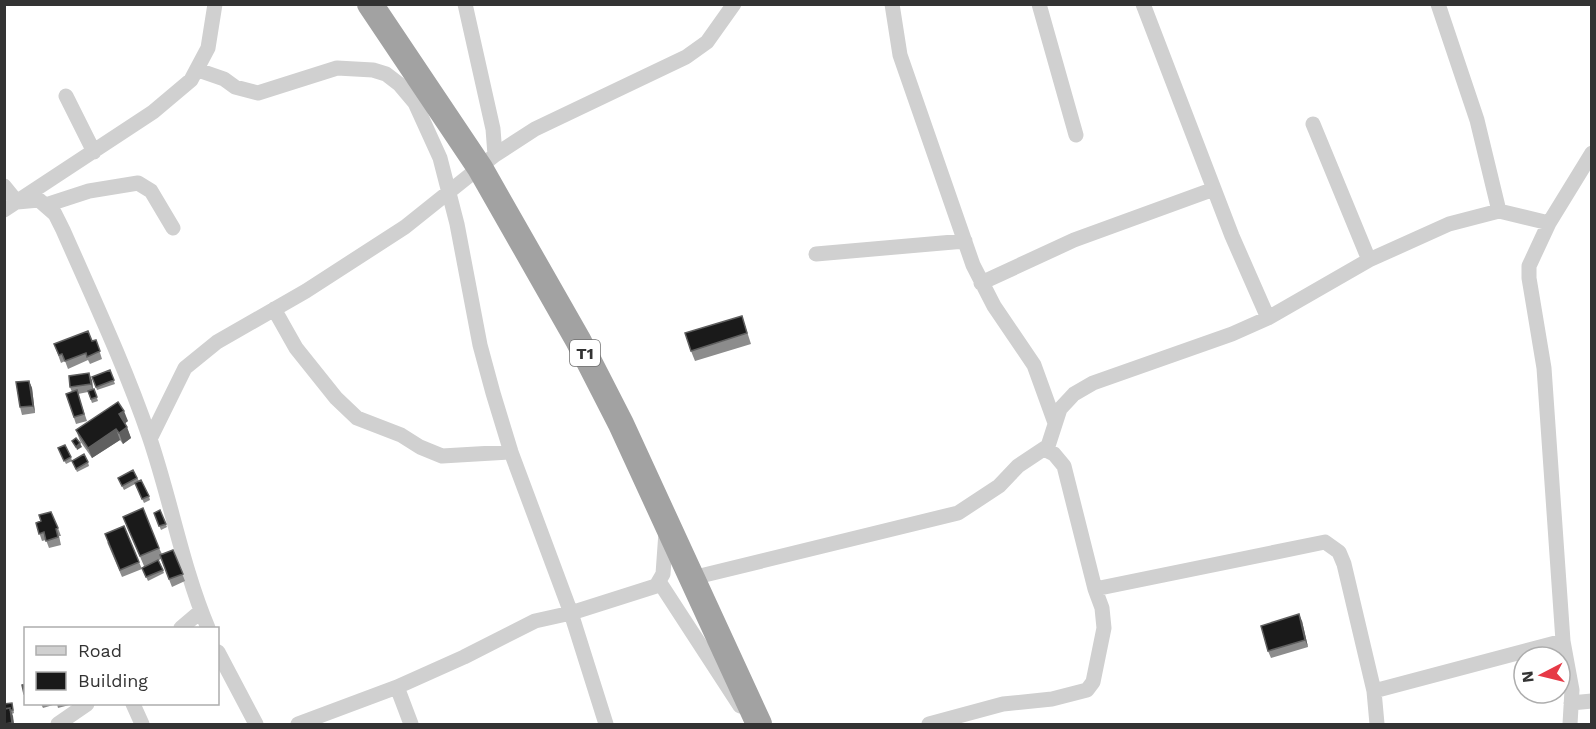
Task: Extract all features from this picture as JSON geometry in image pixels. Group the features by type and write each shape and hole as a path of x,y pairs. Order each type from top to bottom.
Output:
{"highway":[{"name":"T1","path":"370,4 487,162 621,424 757,724"}],"street":[{"path":"11,206 162,105 198,70 208,48 215,4"},
{"path":"465,4 494,129 487,162"},
{"path":"150,439 174,386 185,368 217,342 405,227 487,162 535,129 686,57 707,42 734,4"},
{"path":"892,4 900,55 981,283 1034,366 1055,423"},
{"path":"1039,4 1076,135"},
{"path":"1143,4 1214,189 1268,318"},
{"path":"1438,4 1477,120 1499,211"},
{"path":"198,70 243,90 258,93 337,68 373,70 386,74 407,92 424,118 440,158 480,345 511,452 571,613 606,724"},
{"path":"66,96 94,152"},
{"path":"1312,124 1369,260"},
{"path":"1564,645 1544,368 1529,266 1549,224 1592,153"},
{"path":"46,205 89,191 138,183 151,191 173,228"},
{"path":"4,186 11,206"},
{"path":"981,283 1074,240 1214,189"},
{"path":"11,206 39,200 46,205 63,230 132,389 150,439 208,627"},
{"path":"692,578 958,513 999,486 1018,466 1044,449 1052,439 1060,409 1069,399 1093,383 1232,334 1268,318 1369,260 1449,224 1499,211 1549,224"},
{"path":"816,254 965,241"},
{"path":"274,309 296,348 336,398 357,418 401,435 420,447 442,456 511,452"},
{"path":"929,724 1003,704 1052,699 1087,690 1093,682 1104,628 1102,608 1095,589 1064,466 1054,454 1044,449"},
{"path":"298,724 397,687 464,657 535,621 571,613 651,588 660,583 665,566 667,526"},
{"path":"1095,589 1325,542 1338,552 1344,564 1374,692 1377,724"},
{"path":"660,583 732,695 757,724"},
{"path":"182,627 201,611"},
{"path":"1374,692 1563,641"},
{"path":"219,654 256,724"},
{"path":"397,687 411,724"},
{"path":"1572,703 1592,701"},
{"path":"58,724 86,705"},
{"path":"134,705 142,724"},
{"path":"1570,724 1571,705"}],"building":[{"path":"742,316 747,333 691,351 685,333"},
{"path":"88,331 92,341 96,340 100,351 87,357 86,353 65,361 54,344"},
{"path":"110,370 114,380 96,387 92,377"},
{"path":"89,373 91,384 70,387 69,376"},
{"path":"29,381 33,406 20,407 16,382"},
{"path":"94,389 97,397 91,399 88,391"},
{"path":"77,390 84,414 74,417 66,394"},
{"path":"118,402 124,411 119,414 127,427 119,433 116,429 88,448 76,430"},
{"path":"76,438 80,443 76,447 72,441"},
{"path":"65,445 71,457 64,461 58,448"},
{"path":"84,454 88,462 76,469 72,461"},
{"path":"133,470 137,478 122,486 118,478"},
{"path":"141,480 149,496 142,499 135,483"},
{"path":"143,508 159,548 140,556 123,517"},
{"path":"160,510 166,524 159,526 154,513"},
{"path":"51,512 58,528 56,529 58,537 46,541 44,532 39,534 36,523 41,521 39,515"},
{"path":"124,526 139,562 120,570 105,534"},
{"path":"173,550 183,574 169,579 160,555"},
{"path":"158,560 163,570 146,577 142,568"},
{"path":"1299,614 1305,640 1268,651 1261,626"},
{"path":"12,703 13,710 4,709 4,704"},
{"path":"10,708 12,723 4,724 4,709"}]}
